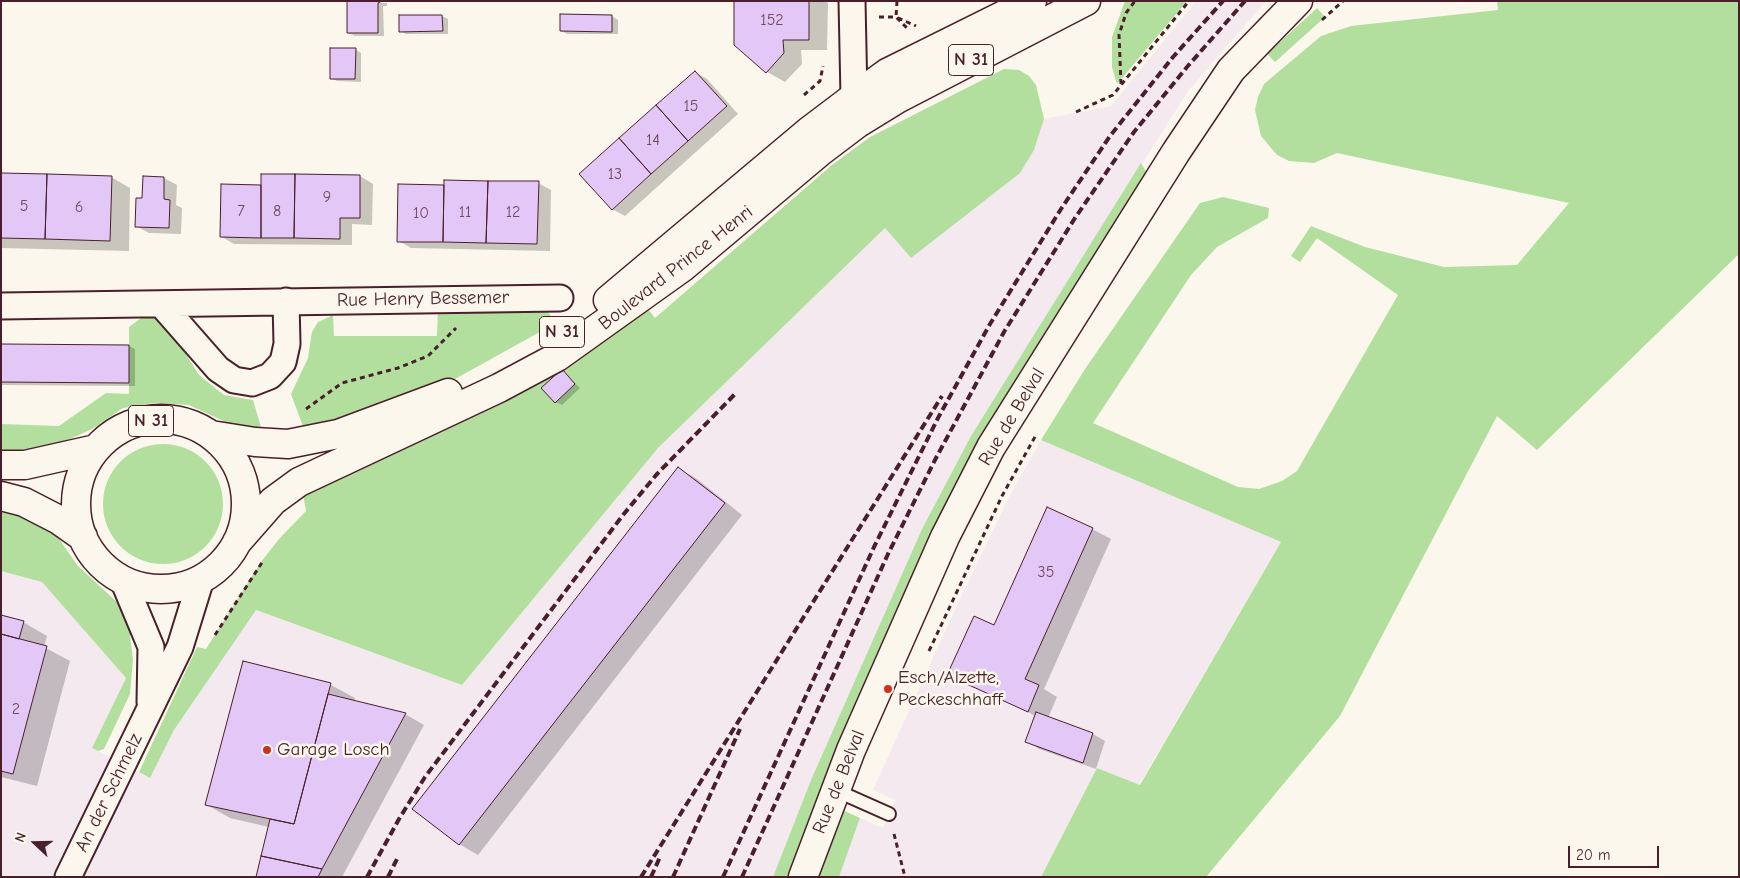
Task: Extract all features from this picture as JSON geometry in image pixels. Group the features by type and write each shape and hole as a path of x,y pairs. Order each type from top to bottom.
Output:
{"main road":[{"name":"Boulevard Prince Henri","path":"211,435 254,442 288,444 338,434 418,406 490,375 600,307 809,131 887,73 1032,1"},
{"name":"Boulevard Prince Henri","path":"237,542 273,501 299,482 499,388 557,357 683,267 821,151 897,99 1086,1"},
{"name":"Rue de Belval","path":"803,877 834,790 945,537 991,446 1176,152 1231,70 1298,1"},
{"name":"N 31","path":"164,419 189,424 211,435 229,452 240,472 246,496 245,520 237,542 215,570 201,579 182,587 162,590 142,587 123,580 106,569 92,554 83,537 77,514 77,491 84,469 96,449 116,432 139,422 164,419"},
{"name":"N 31","path":"1,465 25,464 96,449"},
{"name":"N 31","path":"1,496 24,502 59,520 83,537"}],"street":[{"path":"852,9 854,97"},
{"name":"Rue Henry Bessemer","path":"1,306 560,298"},
{"path":"161,304 218,369 234,380 252,383 270,376 283,362 288,344 286,301"},
{"name":"An der Schmelz","path":"68,877 180,647 201,579"},
{"name":"An der Schmelz","path":"123,580 152,647 150,710"}],"lane":[{"path":"834,790 889,814"}],"path":[{"path":"896,1 896,17"},
{"path":"1122,85 1119,35 1126,13 1135,1"},
{"path":"1076,112 1113,95 1189,1"},
{"path":"852,9 896,17 931,52"},
{"path":"798,101 820,81 824,64"},
{"path":"300,415 314,402 342,383 398,368 428,356 482,298"},
{"path":"926,658 1002,496 1040,428"},
{"path":"889,814 905,877"}],"shaded area":[{"path":"1196,1 1266,1 1188,91 971,436 922,529 811,780 773,877 1,877 1,571 42,582 126,678 92,748 150,778 174,730 255,610 462,685 658,448 885,228 911,258 1034,150 1044,119 1111,106"},
{"path":"1041,440 1281,542 1139,785 1097,768 1041,877 839,877 860,818 883,828 895,800 873,790 952,616 1008,499"}],"green space":[{"path":"1125,1 1187,1 1117,84 1112,67 1112,37"},
{"path":"1497,1 1739,1 1739,254 1537,450 1497,416 1340,716 1206,877 1041,877 1097,768 1140,785 1281,542 1041,440 1085,369 1200,203 1223,197 1269,208 1268,218 1217,247 1191,275 1093,423 1238,487 1259,489 1282,481 1297,471 1398,295 1317,238 1300,262 1291,256 1311,226 1365,247 1444,267 1517,265 1569,203 1337,153 1314,163 1289,161 1277,155 1261,136 1255,110 1264,84 1321,36 1351,26 1498,10"},
{"path":"1317,8 1325,17 1275,62 1267,54"},
{"path":"1004,69 1019,70 1029,76 1036,85 1044,119 1034,150 1020,173 911,258 885,228 658,448 462,685 256,610 174,730 150,778 139,772 197,647 206,649 261,562 279,539 306,511 303,494 640,299 655,318 832,165 870,137"},
{"path":"1141,163 1155,187 991,447 829,804 860,818 839,877 773,877 811,780 922,529 971,436"},
{"path":"156,307 199,375 224,395 253,400 263,434 247,432 189,405 155,403 123,408 92,429 50,448 1,454 1,424 59,426 106,393 129,394 129,327"},
{"path":"438,307 526,312 545,308 556,323 428,394 304,429 291,394 308,358 312,332 318,322 333,315 334,336 437,336"},
{"path":"163,444 186,448 206,461 219,481 223,504 219,527 206,547 186,560 163,564 140,560 120,547 107,527 103,504 107,481 120,461 140,448"},
{"path":"1,508 39,522 59,539 78,566 118,603 135,633 130,635 133,660 130,694 104,749 98,751 92,748 126,678 42,582 1,571"}],"building":[{"path":"347,1 382,1 378,3 378,33 347,33"},
{"path":"734,1 809,1 809,40 783,40 784,53 766,73 734,45"},
{"path":"560,14 612,15 612,32 560,31"},
{"path":"399,15 442,15 443,31 399,32"},
{"path":"330,48 356,48 355,79 330,79"},
{"path":"695,71 727,106 688,141 656,105"},
{"path":"656,105 688,141 651,174 619,138"},
{"path":"619,138 651,174 612,210 579,174"},
{"path":"1,173 47,174 45,239 1,238"},
{"path":"47,174 112,176 110,241 45,239"},
{"path":"261,174 295,174 294,238 261,238"},
{"path":"295,174 360,175 360,218 340,218 340,239 294,238"},
{"path":"143,176 164,177 164,199 170,200 169,228 135,227 136,198 142,198"},
{"path":"444,180 488,181 486,243 443,242"},
{"path":"488,181 539,181 537,244 486,243"},
{"path":"221,184 261,185 261,238 220,237"},
{"path":"398,184 444,185 443,242 397,242"},
{"path":"1,344 129,345 129,383 1,382"},
{"path":"562,369 575,384 555,403 541,388"},
{"path":"678,467 725,503 459,845 412,809"},
{"path":"1047,507 1093,528 1025,679 1039,685 1028,712 947,675 974,616 994,625"},
{"path":"1,615 24,621 19,639 1,634"},
{"path":"1,634 47,646 13,774 1,771"},
{"name":"Garage Losch","path":"243,661 331,683 294,824 205,805"},
{"name":"Garage Losch","path":"328,694 406,713 322,869 261,856 270,819 294,824"},
{"path":"1036,712 1093,733 1083,763 1025,742"},
{"path":"261,856 322,869 318,877 256,877"}],"railway":[{"path":"723,877 874,547 938,418 990,324 1061,209 1110,136 1173,57 1223,1"},
{"path":"742,877 888,554 936,458 1004,332 1075,218 1134,132 1187,67 1245,1"},
{"path":"367,877 425,777 623,515 657,474 736,393"},
{"path":"641,877 942,396"},
{"path":"673,877 740,729"},
{"path":"388,877 398,857"},
{"path":"651,877 660,857"}],"place":[{"name":"Esch/Alzette, Peckeschhaff","path":"888,689"},
{"name":"Garage Losch","path":"267,750"}]}
